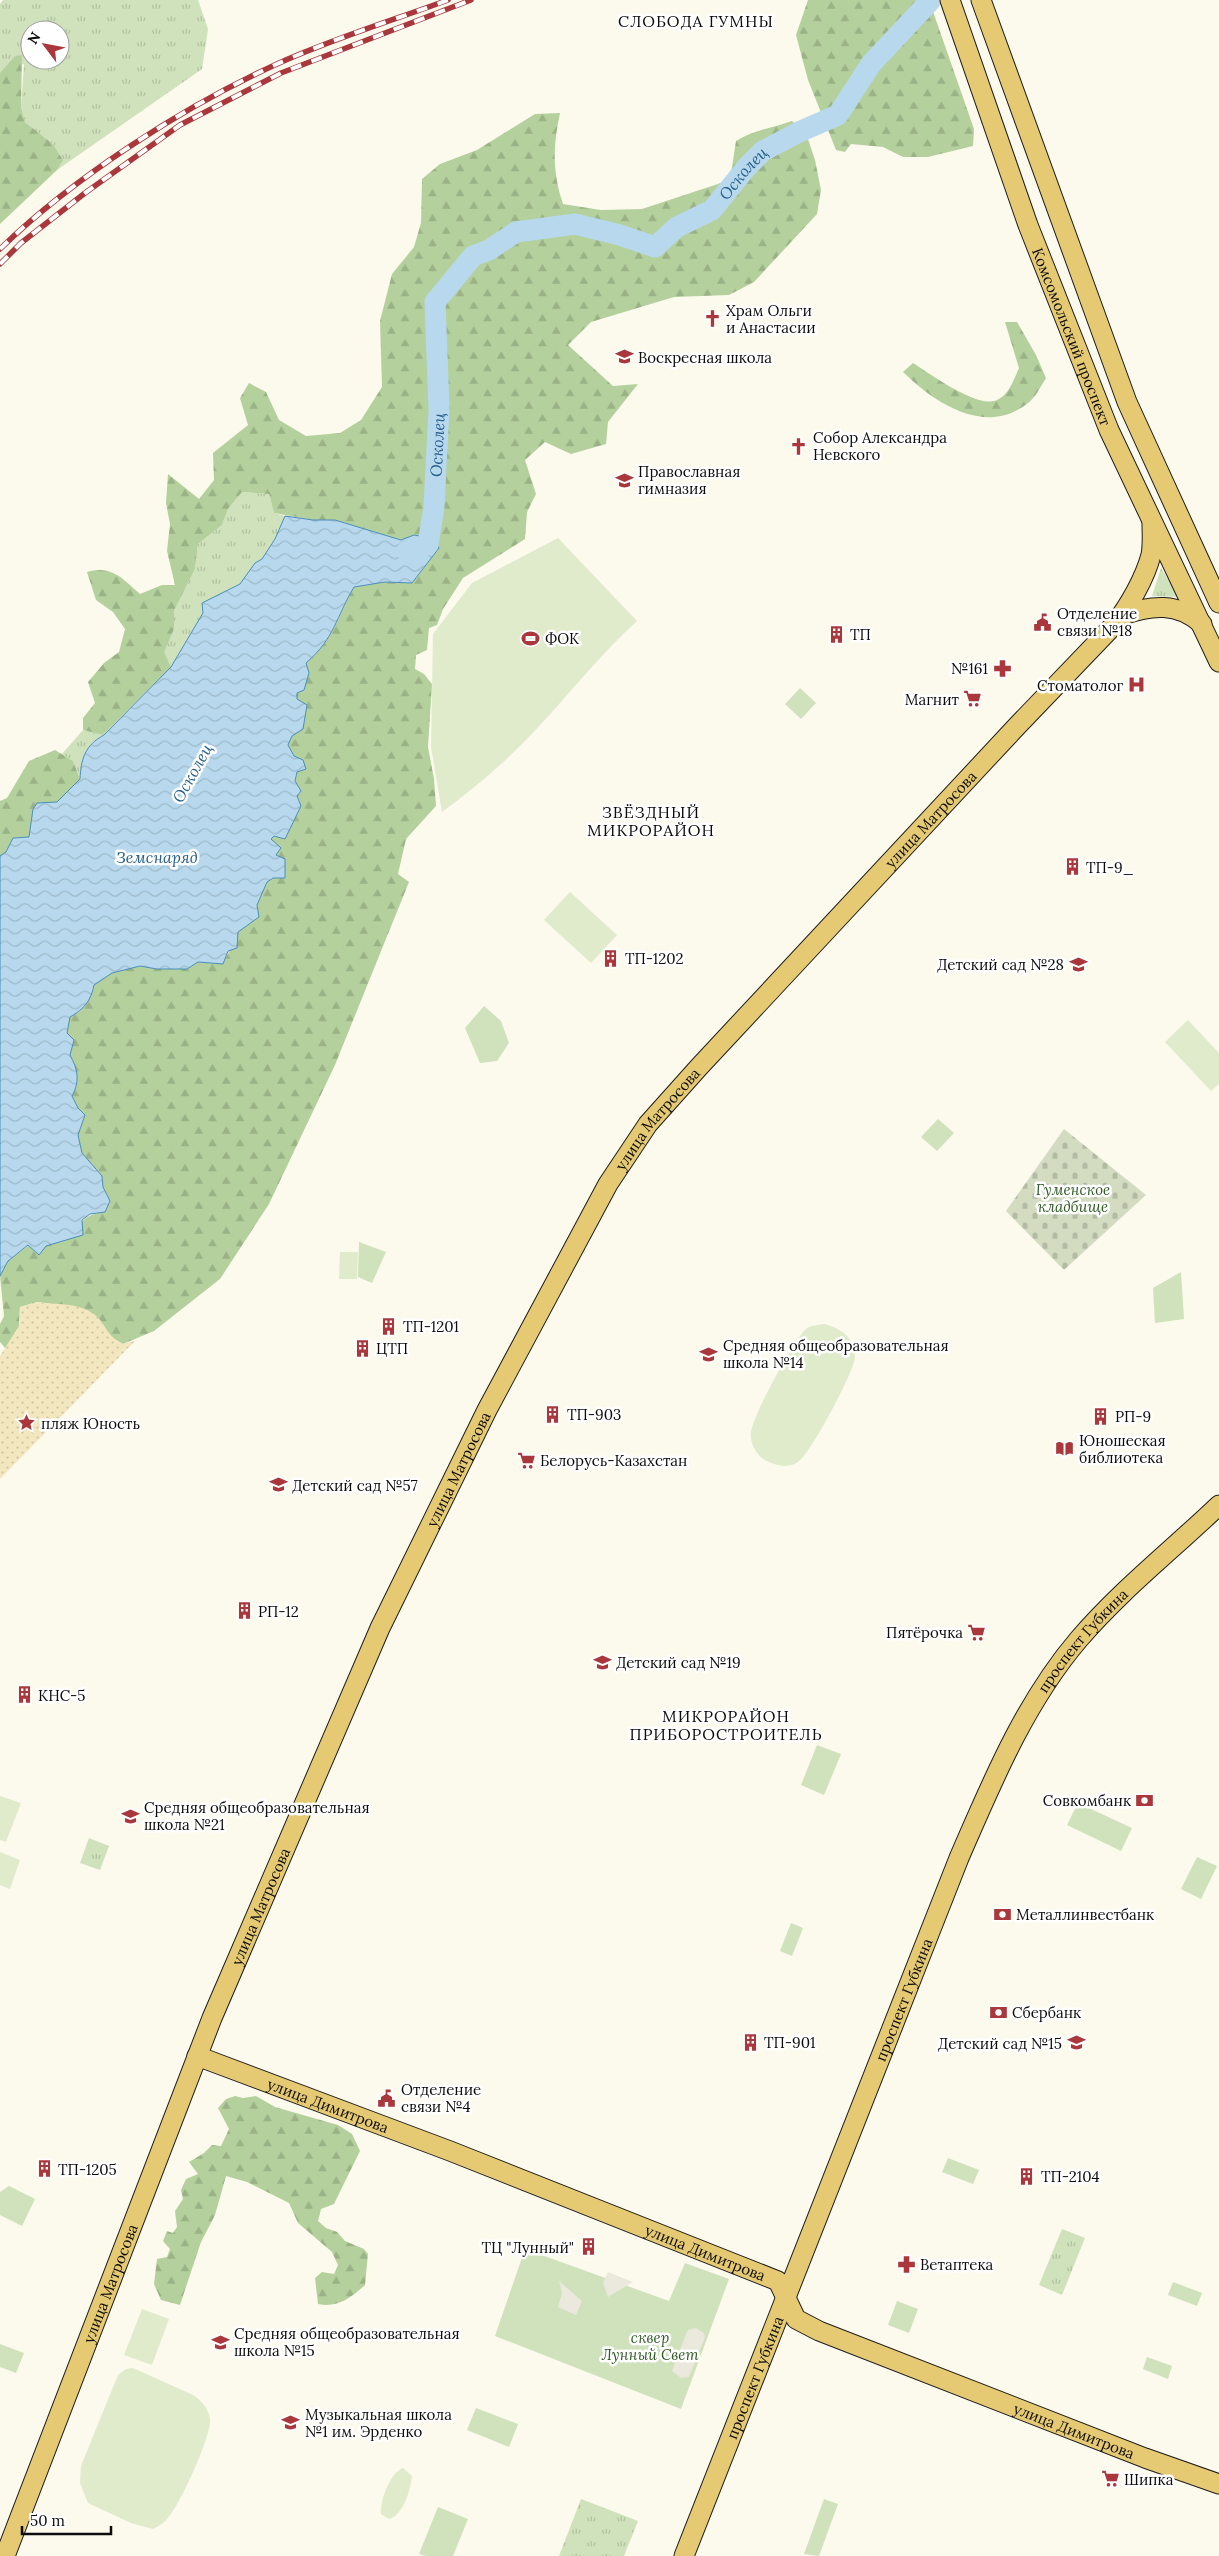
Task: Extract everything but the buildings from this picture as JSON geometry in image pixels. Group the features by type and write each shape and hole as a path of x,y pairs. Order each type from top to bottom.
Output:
{"main road":[{"name":"Комсомольский проспект","path":"950,0 1028,225 1109,430 1219,662"},
{"name":"Комсомольский проспект","path":"981,0 1126,402 1219,603"},
{"path":"1028,225 1058,216"},
{"path":"1122,614 1151,554 1152,523"},
{"path":"1122,614 1146,607 1175,609 1202,624"},
{"name":"улица Матросова","path":"5,2556 197,2056 380,1628 487,1410 581,1231 624,1158 648,1124 693,1073 1122,614"},
{"name":"проспект Губкина","path":"684,2556 959,1858 1010,1745 1048,1680 1078,1640 1136,1580 1219,1505"},
{"name":"улица Димитрова","path":"197,2056 450,2151 778,2281 785,2300 796,2318 819,2331 1152,2461 1219,2484"}],"green space":[{"path":"3,0 198,0 208,29 202,69 57,170 62,159 53,144 25,122 21,107 24,70 70,70 70,20 20,20 20,66 0,73 0,4"},
{"path":"808,0 929,0 974,129 973,146 928,157 903,157 883,147 851,144 845,152 836,150 808,80 796,35"},
{"path":"20,55 21,107 25,122 53,144 63,160 57,170 0,224 0,73 15,56"},
{"path":"560,113 556,136 555,169 563,204 601,210 642,209 730,180 736,141 756,132 792,121 806,133 815,160 821,190 817,214 754,282 729,295 674,297 591,322 568,345 613,386 638,384 608,422 606,444 571,454 545,442 525,460 536,494 527,512 525,539 463,578 443,609 437,625 429,628 427,650 416,655 415,669 424,674 432,684 428,747 434,779 436,806 406,839 398,874 409,882 335,1065 269,1204 220,1279 154,1331 123,1344 110,1337 103,1325 52,1304 37,1302 20,1307 19,1326 6,1349 0,1342 0,1324 4,1316 0,1276 8,1261 29,1245 46,1246 71,1238 84,1219 105,1212 110,1201 103,1187 102,1176 82,1153 78,1135 85,1115 78,1108 72,1096 77,1076 70,1055 74,1040 67,1033 70,1017 80,1011 94,985 112,972 140,966 157,969 187,969 198,962 223,964 238,932 259,917 257,905 267,882 273,878 285,878 270,839 274,836 285,839 301,806 297,796 301,791 295,781 296,772 306,768 294,756 288,745 307,705 297,699 297,693 304,689 309,673 306,663 316,654 329,636 354,587 385,582 412,583 439,548 430,538 414,535 401,540 335,520 313,520 274,513 269,494 242,492 228,509 222,525 198,544 195,569 174,611 174,629 164,652 171,667 103,735 83,730 83,718 95,703 88,682 104,663 119,652 125,629 113,612 96,600 87,572 103,570 116,574 140,594 162,585 175,585 167,551 170,524 166,503 168,474 199,499 214,480 213,453 248,425 240,398 249,383 266,392 279,420 306,436 340,433 361,420 382,387 380,321 392,274 414,247 421,223 422,179 440,164 477,150 535,114"},
{"path":"1005,322 1017,322 1036,355 1046,378 1031,401 1012,413 995,417 961,412 930,395 903,372 913,363 966,395 978,400 997,400 1008,391 1019,368"},
{"path":"242,492 269,494 274,513 285,516 275,539 262,559 255,563 240,584 202,603 203,613 171,667 163,652 174,629 174,611 195,569 198,544 222,525 228,509"},
{"path":"558,538 637,621 600,658 520,746 469,792 442,812 431,747 433,634 472,583"},
{"path":"1161,568 1179,597 1152,596"},
{"path":"800,688 816,703 801,719 785,704"},
{"path":"83,730 103,735 92,743 85,753 81,765 80,779 73,761 62,754"},
{"path":"55,750 73,761 80,779 57,802 33,809 29,837 13,838 6,852 0,856 0,801 7,798 29,761"},
{"path":"570,892 617,935 591,963 544,920"},
{"path":"484,1006 501,1021 509,1043 497,1061 480,1063 465,1028"},
{"path":"1188,1020 1219,1053 1219,1084 1211,1091 1165,1042"},
{"path":"938,1119 954,1133 937,1151 921,1137"},
{"name":"Гуменское кладбище","path":"1064,1129 1146,1195 1064,1270 1006,1211"},
{"path":"359,1242 386,1252 372,1283 358,1277"},
{"path":"340,1252 358,1252 357,1279 339,1279"},
{"path":"1181,1272 1184,1319 1155,1323 1153,1288"},
{"path":"824,1324 841,1331 849,1339 854,1350 853,1365 831,1412 804,1456 798,1462 791,1465 784,1466 772,1463 762,1458 753,1446 751,1432 753,1423 774,1379 800,1336 806,1329 814,1325"},
{"path":"817,1745 841,1754 824,1795 801,1785"},
{"path":"0,1796 21,1803 6,1842 0,1840"},
{"path":"1078,1803 1132,1828 1121,1851 1067,1825"},
{"path":"89,1838 109,1846 100,1870 80,1863"},
{"path":"0,1852 20,1860 10,1889 0,1885"},
{"path":"1197,1857 1217,1866 1201,1899 1181,1889"},
{"path":"791,1923 803,1928 792,1956 780,1951"},
{"path":"235,2096 243,2098 256,2096 275,2107 338,2125 352,2134 360,2151 334,2204 321,2209 318,2221 326,2228 337,2232 345,2241 364,2249 368,2254 365,2285 343,2301 331,2305 318,2304 315,2278 322,2272 334,2274 338,2265 332,2252 298,2223 289,2203 247,2182 226,2176 215,2215 201,2242 180,2305 161,2300 154,2284 157,2259 167,2257 170,2249 163,2241 167,2231 173,2233 177,2227 175,2211 183,2199 181,2190 186,2179 198,2174 189,2162 204,2153 212,2145 221,2146 229,2129 218,2108 226,2099"},
{"path":"948,2158 979,2170 973,2184 942,2172"},
{"path":"9,2186 35,2199 22,2226 0,2215 0,2192"},
{"path":"1062,2229 1085,2238 1062,2295 1039,2285"},
{"name":"сквер Лунный Свет","path":"525,2249 669,2301 685,2263 729,2279 681,2409 495,2336"},
{"path":"1173,2282 1202,2293 1197,2306 1168,2295"},
{"path":"897,2301 918,2309 909,2333 888,2325"},
{"path":"142,2309 169,2319 152,2365 124,2355"},
{"path":"0,2344 24,2353 16,2373 0,2367"},
{"path":"1147,2357 1172,2366 1168,2379 1143,2369"},
{"path":"133,2368 193,2395 204,2405 210,2419 201,2454 180,2499 166,2520 153,2529 131,2523 88,2503 80,2483 81,2466 118,2375 126,2369"},
{"path":"476,2408 518,2424 509,2447 467,2430"},
{"path":"403,2468 412,2476 410,2488 402,2508 394,2517 389,2519 381,2514 384,2495 394,2475"},
{"path":"581,2499 638,2521 624,2556 559,2556"},
{"path":"824,2499 838,2504 819,2556 804,2554"},
{"path":"438,2507 468,2519 453,2556 426,2556 419,2554"}],"sand":[{"name":"пляж Юность","path":"37,1302 81,1307 94,1314 109,1333 123,1344 135,1341 0,1479 0,1356 19,1326 20,1307"}],"shaded area":[{"path":"608,2272 633,2282 608,2297 603,2283"},
{"path":"559,2281 582,2301 576,2315 558,2307 562,2293"},
{"path":"696,2328 704,2333 705,2337 689,2377 681,2378 672,2371 688,2330"}],"water":[{"name":"Земснаряд","path":"285,516 313,520 335,520 401,540 414,535 431,538 439,548 412,583 385,582 354,587 329,636 316,654 306,663 309,673 304,690 297,693 297,699 307,705 303,729 292,736 288,745 294,756 303,760 306,769 297,772 295,781 301,791 297,796 301,806 285,839 274,836 271,839 281,848 276,855 285,859 285,878 273,878 267,882 257,905 259,917 238,932 237,948 228,951 223,964 198,962 187,969 157,969 140,966 112,973 94,985 91,996 86,1004 70,1017 67,1033 74,1040 70,1055 77,1076 72,1096 78,1108 85,1115 78,1135 82,1153 102,1176 103,1187 110,1201 105,1212 90,1214 82,1220 83,1235 46,1246 39,1255 28,1245 8,1261 0,1276 0,856 6,852 13,838 29,837 33,809 37,803 57,802 80,779 83,759 88,748 104,735 171,667 203,613 202,603 240,584 255,563 262,559 275,539"}],"waterway":[{"name":"Осколец","path":"407,551 421,548 428,544 434,507 439,409 435,302 473,256 489,250 516,232 575,224 620,235 655,247 677,227 712,210 746,168 763,151 799,132 838,115 871,64 931,0"}],"railway":[{"path":"0,249 29,222 95,170 168,122 204,101 241,81 298,55 340,38 448,0"},
{"path":"0,264 21,243 85,193 180,125 281,73 471,0"}],"place":[{"name":"Храм Ольги и Анастасии","path":"712,319"},
{"name":"Воскресная школа","path":"624,357"},
{"name":"Собор Александра Невского","path":"799,446"},
{"name":"Православная гимназия","path":"624,480"},
{"name":"Отделение связи №18","path":"1043,622"},
{"name":"ТП","path":"836,634"},
{"name":"ФОК","path":"531,638"},
{"name":"№161","path":"1002,668"},
{"name":"Стоматолог","path":"1137,685"},
{"name":"Магнит","path":"973,699"},
{"name":"ТП-9_","path":"1072,867"},
{"name":"ТП-1202","path":"611,958"},
{"name":"Детский сад №28","path":"1078,964"},
{"name":"ТП-1201","path":"389,1326"},
{"name":"ЦТП","path":"362,1348"},
{"name":"Средняя общеобразовательная школа №14","path":"709,1354"},
{"name":"ТП-903","path":"553,1414"},
{"name":"РП-9","path":"1101,1416"},
{"name":"пляж Юность","path":"27,1423"},
{"name":"Юношеская библиотека","path":"1065,1449"},
{"name":"Белорусь-Казахстан","path":"526,1460"},
{"name":"Детский сад №57","path":"278,1485"},
{"name":"РП-12","path":"244,1611"},
{"name":"Пятёрочка","path":"977,1632"},
{"name":"Детский сад №19","path":"602,1662"},
{"name":"КНС-5","path":"24,1695"},
{"name":"Совкомбанк","path":"1145,1800"},
{"name":"Средняя общеобразовательная школа №21","path":"130,1816"},
{"name":"Металлинвестбанк","path":"1002,1914"},
{"name":"Сбербанк","path":"998,2012"},
{"name":"ТП-901","path":"750,2042"},
{"name":"Детский сад №15","path":"1076,2043"},
{"name":"Отделение связи №4","path":"387,2098"},
{"name":"ТП-1205","path":"44,2169"},
{"name":"ТП-2104","path":"1027,2176"},
{"name":"ТЦ \"Лунный\"","path":"588,2247"},
{"name":"Ветаптека","path":"906,2264"},
{"name":"Средняя общеобразовательная школа №15","path":"220,2342"},
{"name":"Музыкальная школа №1 им. Эрденко","path":"291,2423"},
{"name":"Шипка","path":"1110,2479"}],"district":[{"name":"СЛОБОДА ГУМНЫ","path":"696,21"},
{"name":"ЗВЁЗДНЫЙ МИКРОРАЙОН","path":"651,821"},
{"name":"МИКРОРАЙОН ПРИБОРОСТРОИТЕЛЬ","path":"726,1725"}]}
